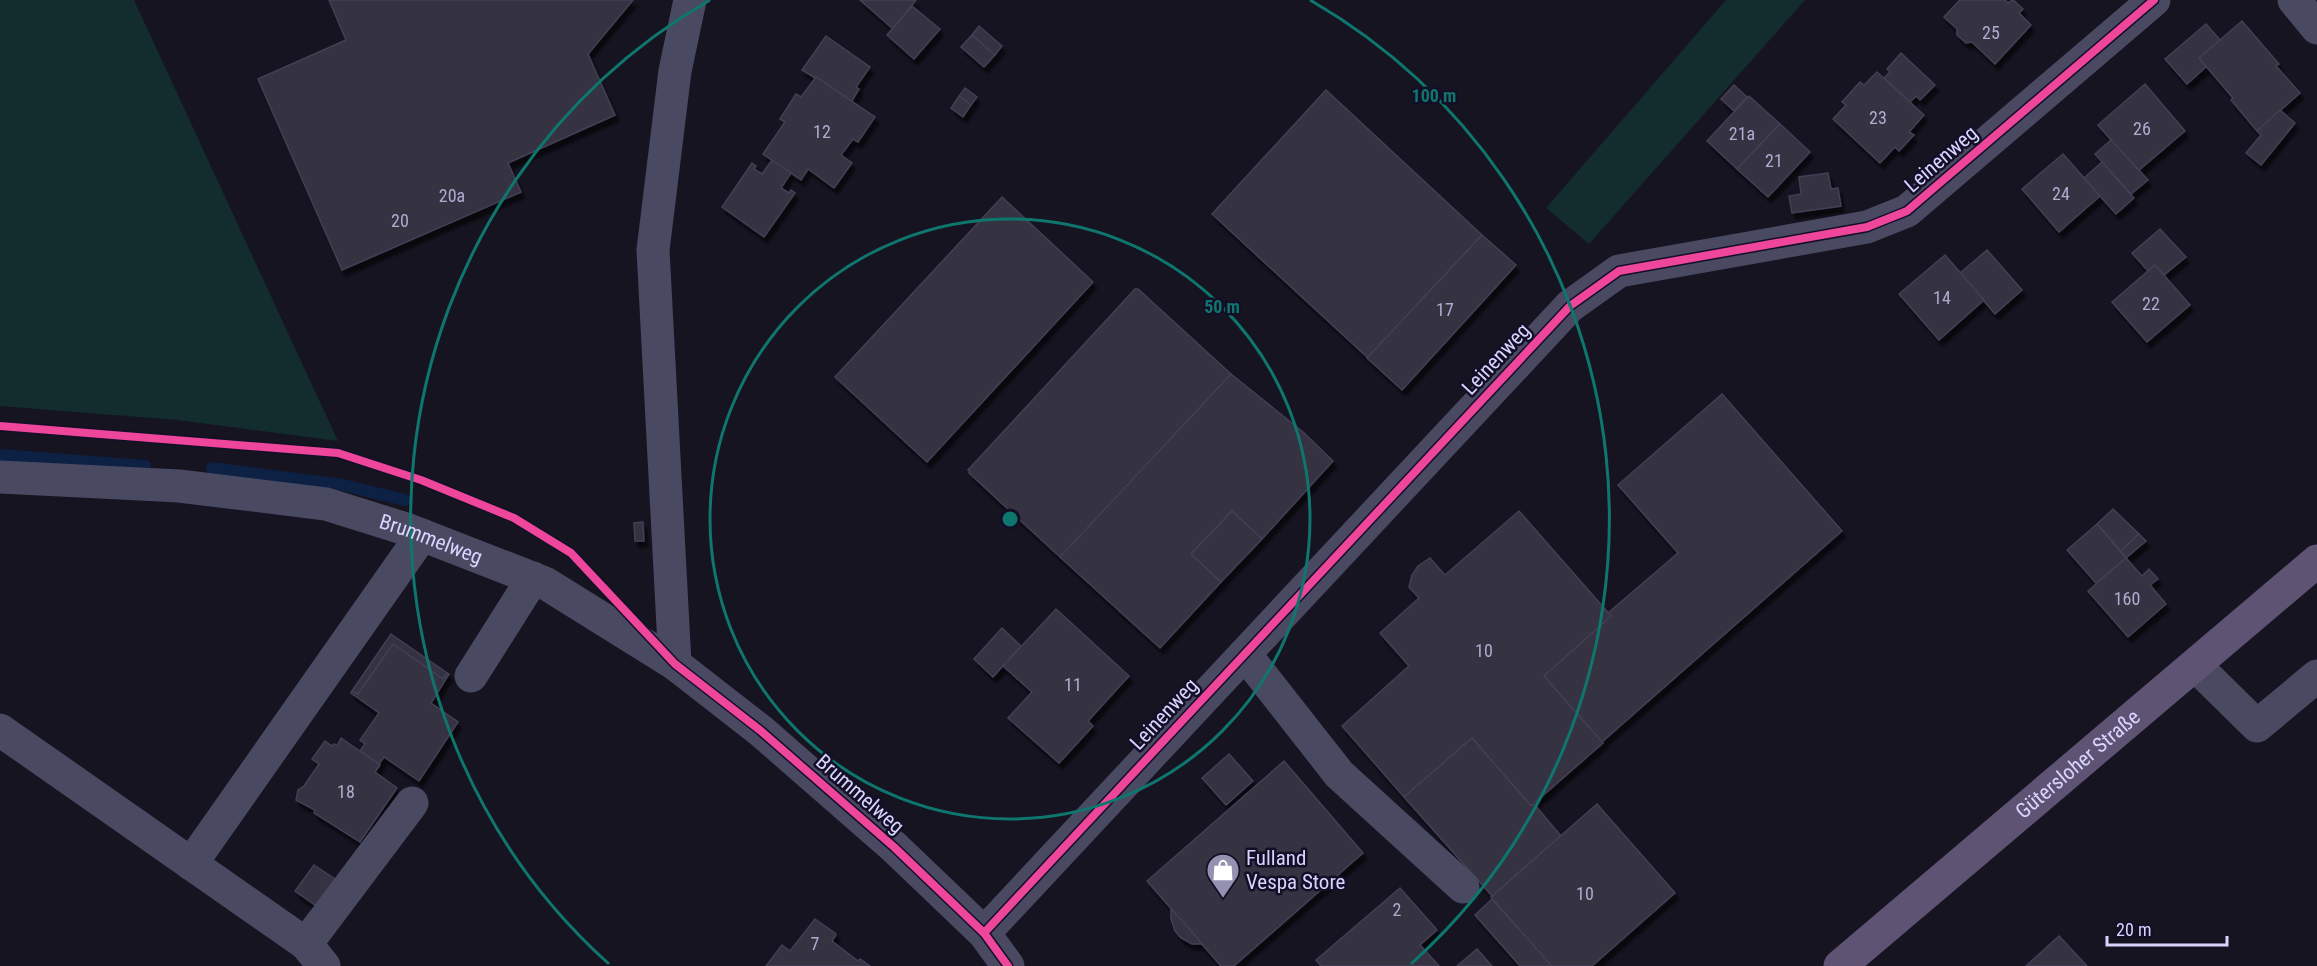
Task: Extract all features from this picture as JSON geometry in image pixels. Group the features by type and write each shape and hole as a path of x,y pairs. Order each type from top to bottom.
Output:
{"main road":[{"name":"Gütersloher Straße","path":"1840,966 2317,561"}],"street":[{"path":"675,664 653,250 675,71 690,0"},
{"name":"Leinenweg","path":"984,933 1576,302 1619,271 1867,227 1907,211 2154,0"},
{"path":"2294,0 2317,28"},
{"name":"Brummelweg","path":"0,477 179,486 326,504 422,535 545,583 675,664 770,739 894,847 984,933 1008,966"},
{"path":"191,864 422,535"},
{"path":"471,676 533,578"},
{"path":"1245,654 1339,774 1463,887"},
{"path":"2196,666 2257,726 2317,676"},
{"path":"0,730 191,864 315,955 412,803"}],"green space":[{"path":"0,0 134,0 338,441 177,420 0,406"},
{"path":"1726,0 1805,0 1589,244 1546,208"}],"building":[{"path":"329,0 633,0 588,54 615,115 508,163 521,192 342,270 258,79 346,40"},
{"path":"860,0 916,0 893,29"},
{"path":"1960,0 2005,0 2008,3 2013,0 2023,9 2019,13 2031,25 1995,64 1972,42 1966,43 1957,35 1957,29 1944,17"},
{"path":"912,6 940,29 914,59 887,35"},
{"path":"2242,21 2279,64 2276,66 2300,93 2257,131 2199,58"},
{"path":"2206,24 2220,40 2199,58 2206,67 2187,84 2165,59"},
{"path":"979,26 1002,46 995,55 972,35"},
{"path":"972,35 995,55 984,67 961,47"},
{"path":"826,36 870,67 856,87 859,89 852,101 802,70"},
{"path":"1901,53 1935,85 1920,100 1916,96 1910,102 1884,78 1890,72 1887,69"},
{"path":"1877,72 1924,115 1909,132 1914,135 1899,151 1895,147 1880,163 1833,119 1846,105 1842,102 1860,82 1864,85"},
{"path":"816,77 875,117 858,142 853,139 841,155 852,163 834,188 808,169 801,180 763,154 785,122 780,119 796,94 801,97"},
{"path":"2145,84 2185,131 2138,171 2098,125"},
{"path":"1734,85 1747,97 1734,111 1721,99"},
{"path":"965,88 977,97 971,105 959,96"},
{"path":"1326,90 1482,235 1368,358 1212,214"},
{"path":"959,96 971,105 963,117 951,108"},
{"path":"1749,96 1780,124 1737,169 1707,141"},
{"path":"2280,110 2295,123 2261,165 2246,153 2261,135 2257,131"},
{"path":"1780,124 1810,152 1768,197 1737,169"},
{"path":"2111,140 2148,180 2131,194 2095,154"},
{"path":"2063,154 2100,196 2059,232 2022,189"},
{"path":"772,160 791,173 781,188 789,193 791,190 795,193 764,237 722,207 752,163 756,166 754,169 762,174"},
{"path":"2102,162 2134,198 2116,214 2084,178"},
{"path":"1828,173 1831,189 1838,188 1841,206 1792,213 1789,196 1801,194 1799,177"},
{"path":"1002,197 1093,282 927,462 835,377"},
{"path":"2160,229 2186,257 2164,275 2155,265 2148,271 2132,253"},
{"path":"1482,235 1516,265 1402,390 1367,358"},
{"path":"1987,250 2022,290 1995,314 1960,273"},
{"path":"1945,255 1984,300 1939,340 1899,294"},
{"path":"2155,265 2190,305 2147,342 2112,302"},
{"path":"1135,289 1138,289 1231,374 1061,558 968,470"},
{"path":"1231,374 1303,432 1333,461 1262,539 1232,511 1191,554 1221,582 1160,648 1061,556"},
{"path":"1722,394 1842,531 1602,742 1544,676 1611,616 1608,613 1678,553 1618,485"},
{"path":"2113,509 2139,534 2121,551 2097,524"},
{"path":"1232,511 1262,539 1221,582 1191,554"},
{"path":"1519,511 1611,616 1544,676 1603,743 1531,806 1472,738 1404,797 1342,726 1409,666 1380,633 1419,598 1409,587 1412,575 1418,566 1430,558 1445,575"},
{"path":"643,522 644,541 635,541 634,523"},
{"path":"2097,524 2126,558 2096,583 2067,550"},
{"path":"2139,534 2146,541 2126,558 2121,551"},
{"path":"2126,558 2142,576 2149,569 2158,579 2150,585 2166,604 2128,637 2088,591"},
{"path":"1056,609 1129,676 1088,721 1093,726 1059,763 1008,718 1032,692 1003,666"},
{"path":"1002,628 1021,646 993,677 974,659"},
{"path":"391,634 447,673 443,679 393,644 358,694 352,691"},
{"path":"393,644 443,679 447,673 449,674 431,703 458,722 419,781 384,757 379,764 360,751 365,744 360,740 379,713 351,693 352,691 358,694"},
{"path":"341,738 380,765 375,772 397,788 360,842 314,813 315,810 296,800 298,790 304,786 319,764 312,759 325,741 332,746 334,744 337,746"},
{"path":"1472,738 1531,806 1534,804 1561,836 1492,896 1404,797"},
{"path":"1229,754 1253,781 1226,805 1202,778"},
{"path":"1284,761 1363,853 1234,966 1221,966 1147,881"},
{"path":"1597,804 1675,893 1592,966 1551,966 1491,897"},
{"path":"314,865 338,881 319,908 295,891"},
{"path":"1400,888 1437,930 1420,945 1439,966 1321,966 1316,960"},
{"path":"1492,899 1552,966 1520,966 1475,915"},
{"path":"1171,909 1202,944 1192,944 1181,938 1175,931"},
{"path":"815,919 835,933 832,941 858,961 860,959 870,966 766,966 782,945 790,951"},
{"path":"2059,936 2087,966 2026,966"},
{"path":"1477,949 1492,966 1457,966"}],"waterway":[{"path":"0,455 145,466"},
{"path":"212,468 343,485 405,500"}],"cycle path":[{"path":"984,933 1570,306 1619,271 1867,227 1907,211 2154,0"},
{"path":"0,426 338,453 421,480 514,518 571,553 675,664 761,731 894,847 984,933 1008,966"}],"place":[{"name":"Fulland Vespa Store","path":"1223,899"}]}
